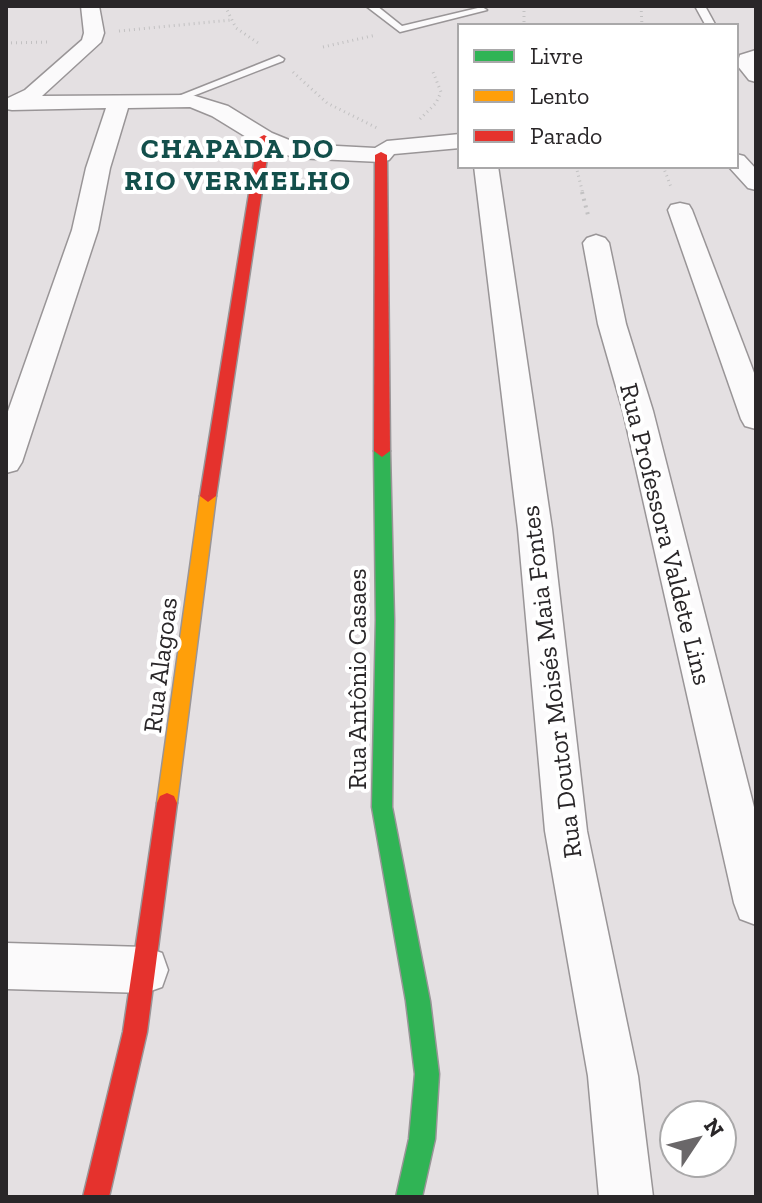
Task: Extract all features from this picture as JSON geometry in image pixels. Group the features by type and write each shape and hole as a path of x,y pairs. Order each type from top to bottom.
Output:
{"street":[{"path":"15,99 91,42 94,33 90,6"},
{"path":"15,99 192,101 220,111 264,138 295,151 381,155 387,148 450,142"},
{"path":"6,462 85,230 98,168 119,101"},
{"name":"Rua Alagoas","path":"96,1197 132,1047 145,970 217,430 264,138"},
{"name":"Rua Antônio Casaes","path":"381,155 380,367 385,620 382,807 418,1001 427,1074 422,1139 409,1197"},
{"path":"738,163 756,183"},
{"name":"Rua Doutor Moisés Maia Fontes","path":"486,168 535,529 566,831 613,1076 626,1197"},
{"path":"680,210 756,419"},
{"name":"Rua Professora Valdete Lins","path":"596,243 612,324 638,411 756,903"},
{"path":"6,966 145,970"}],"lane":[{"path":"371,6 400,29 482,10"},
{"path":"700,6 710,24"},
{"path":"176,99 279,59"}],"path":[{"path":"225,6 236,28 279,59 327,103 344,114 382,130 450,142"},
{"path":"94,33 231,20"},
{"path":"323,47 400,29"},
{"path":"401,135 437,104 443,92 441,81 433,72"},
{"path":"577,168 596,243"}],"traffic: fast":[{"path":"382,451 385,620 382,807 418,1001 427,1074 422,1139 409,1197"}],"traffic: slow":[{"path":"167,803 208,496"}],"traffic: jam":[{"path":"208,496 264,138"},
{"path":"381,155 382,451"},
{"path":"96,1197 135,1032 167,803"}],"district":[{"name":"CHAPADA DO RIO VERMELHO","path":"238,164"}]}
